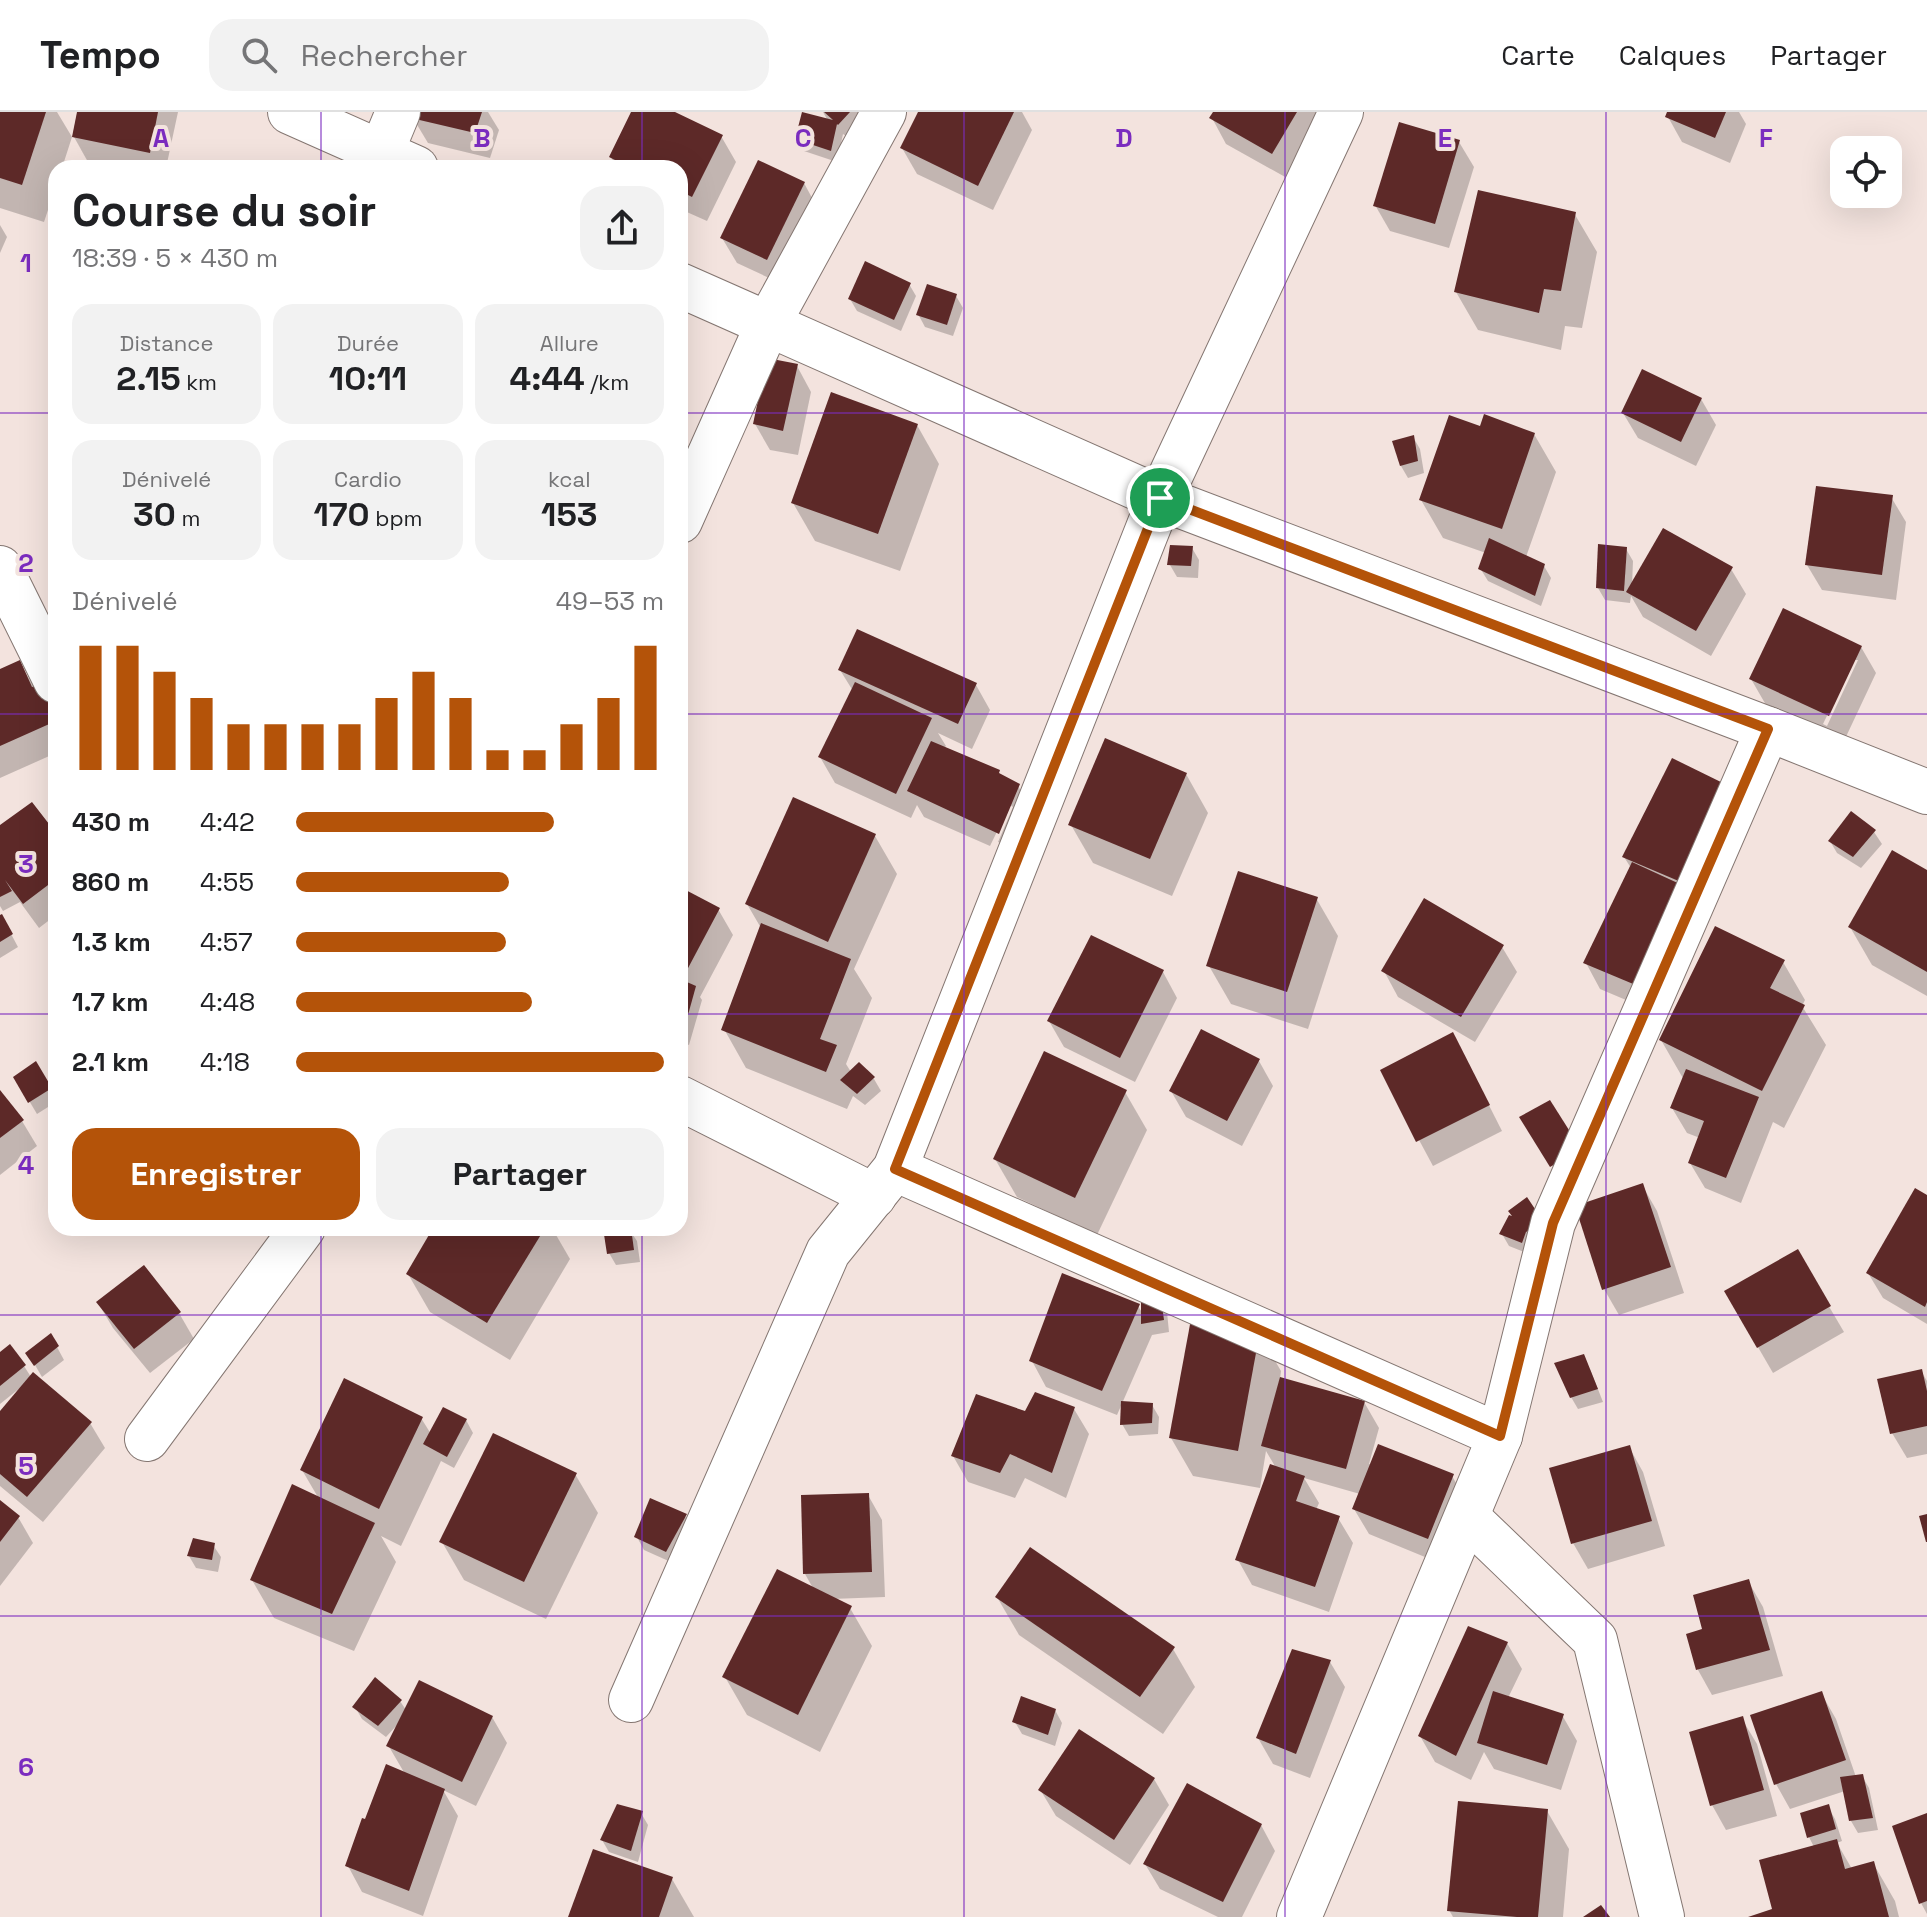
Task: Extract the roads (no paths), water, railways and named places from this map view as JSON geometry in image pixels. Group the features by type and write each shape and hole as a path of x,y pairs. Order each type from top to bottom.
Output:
{"street":[{"path":"290,112 398,160 398,112"},
{"path":"688,503 768,324 884,112"},
{"path":"631,1700 828,1252 884,1183 1160,498 1341,112"},
{"path":"688,289 1160,498 1927,792"},
{"path":"0,568 48,665"},
{"path":"1299,1917 1500,1436 1553,1223 1768,729"},
{"path":"688,1101 1500,1436"},
{"path":"147,1439 297,1236"},
{"path":"1467,1517 1595,1640 1662,1917"}]}
